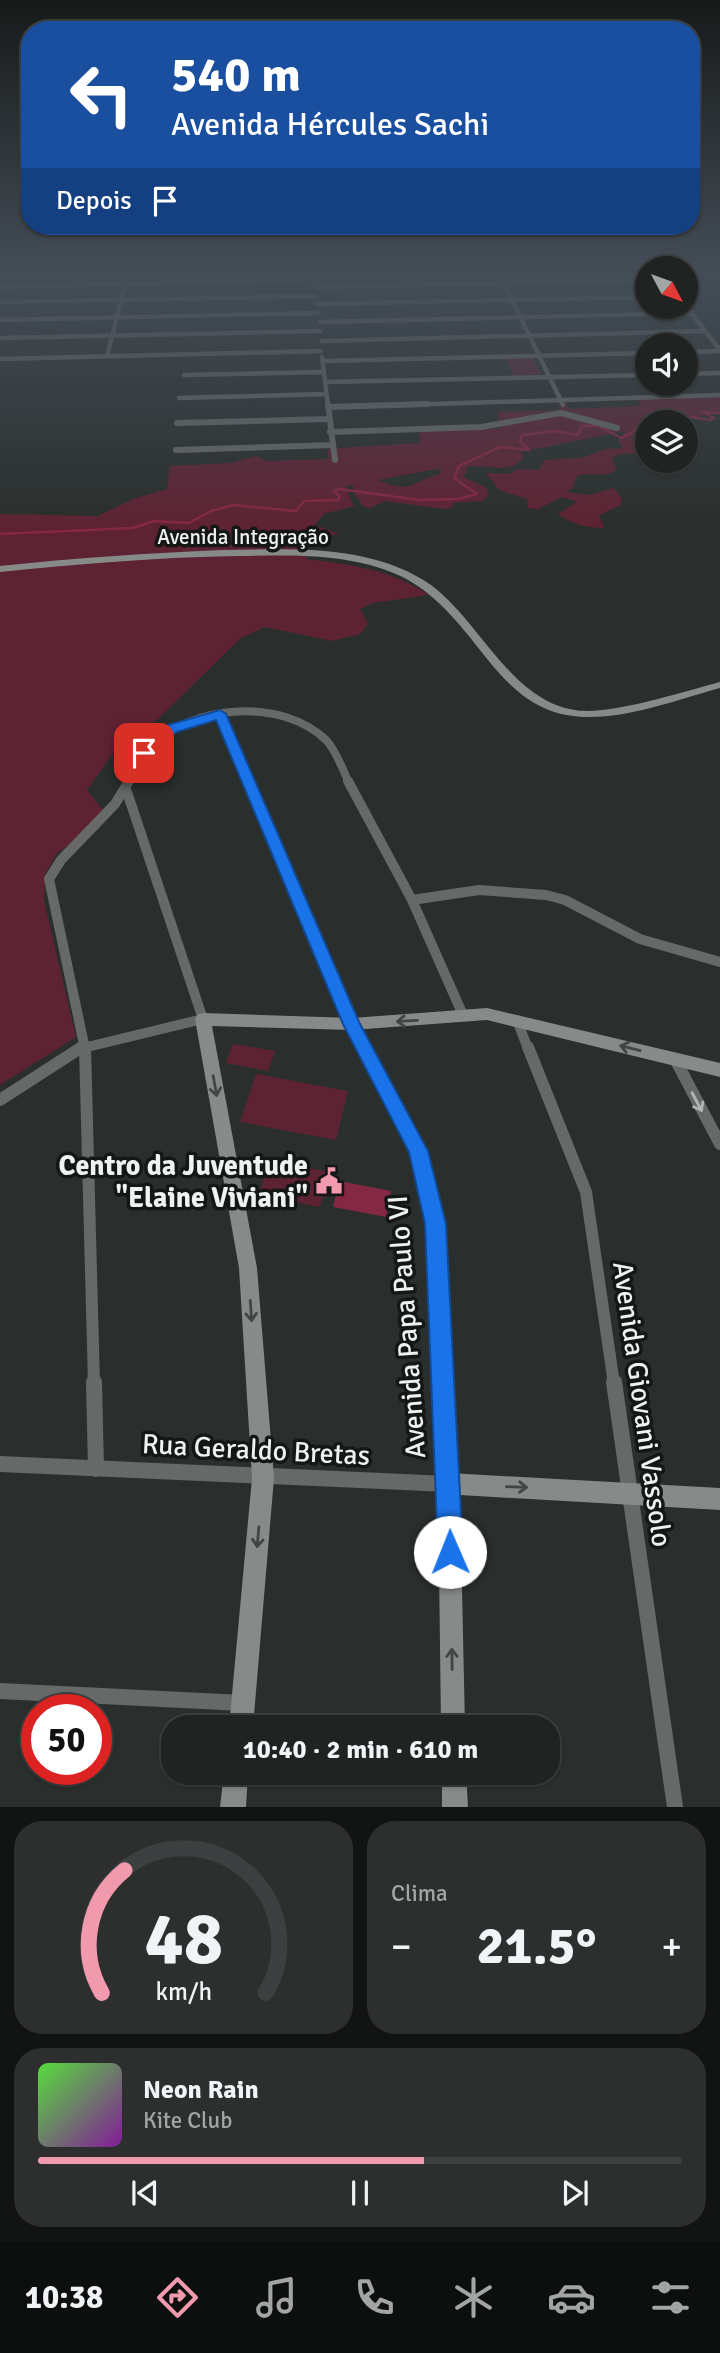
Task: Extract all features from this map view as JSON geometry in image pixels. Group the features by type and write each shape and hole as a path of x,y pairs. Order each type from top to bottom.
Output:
{"main road":[{"name":"Avenida Integração","path":"0,569 161,555 320,552 387,568 425,584 446,602 518,685 537,700 555,708 575,714 599,713 720,685"},
{"path":"242,1715 263,1478 248,1268 203,1019 352,1024 486,1014 720,1070"},
{"name":"Rua Geraldo Bretas","path":"449,1485 631,1492 720,1499"},
{"name":"Avenida Papa Paulo VI","path":"449,1485 453,1715"},
{"path":"233,1807 235,1785"},
{"path":"454,1785 455,1807"}],"street":[{"path":"0,359 60,357"},
{"path":"322,357 335,460"},
{"path":"323,361 482,357"},
{"path":"541,357 561,400 564,410 561,413"},
{"path":"184,375 324,372"},
{"path":"698,374 720,373"},
{"path":"325,382 635,375"},
{"path":"179,398 326,394"},
{"path":"328,407 720,395"},
{"path":"330,432 481,427 561,413 617,428"},
{"path":"177,423 329,419"},
{"path":"176,450 332,445"},
{"path":"96,1469 85,1045 50,879 61,857 88,836 126,789 138,761 162,735 172,729 220,714 275,714 308,727 327,741 412,900 463,1015"},
{"name":"Avenida Papa Paulo VI","path":"220,714 352,1024 419,1151 433,1201 449,1485"},
{"path":"0,1100 85,1045 203,1019 126,789"},
{"path":"412,900 480,890 546,894 565,900 640,939 720,962"},
{"name":"Avenida Giovani Vassolo","path":"517,1020 586,1192 675,1807"},
{"path":"675,1059 720,1144"},
{"name":"Rua Geraldo Bretas","path":"0,1464 449,1485"},
{"path":"0,1691 243,1703"}],"shaded area":[{"path":"506,358 532,358 542,374 514,376"},
{"path":"720,396 720,412 698,416 698,410 635,410 635,453 617,455 612,459 616,470 611,473 577,476 573,487 567,492 590,495 614,488 622,499 621,505 599,515 604,528 580,525 558,514 577,502 562,497 538,509 528,508 527,499 499,490 486,473 509,474 518,469 539,470 544,460 581,458 606,449 623,448 618,442 625,431 520,452 524,455 514,466 467,467 464,477 487,488 488,496 482,501 453,503 453,507 445,509 384,501 371,508 364,507 354,493 353,485 345,486 354,506 324,514 315,525 339,534 311,539 305,546 306,559 385,574 429,595 373,603 360,609 368,624 360,634 332,641 265,627 241,638 158,719 121,742 87,790 103,810 83,836 57,853 45,874 44,901 76,1037 0,1085 0,514 98,516 133,499 167,489 170,466 231,463 255,456 267,461 329,459 327,450 338,448 420,443 419,431 501,428 497,412 560,410 558,401 565,401 570,409 641,406 637,399","holes":["441,468 440,474 405,487 378,480"]},
{"path":"233,1044 275,1051 268,1071 226,1063"},
{"path":"256,1074 348,1091 336,1140 240,1122"},
{"path":"269,1160 329,1172 320,1207 259,1195"},
{"path":"339,1181 391,1191 386,1217 333,1207"}],"waterway":[{"path":"0,534 133,528 154,521 189,523 211,511 233,505 296,511 304,501 338,500 340,497 334,491 340,489 418,500 459,499 477,494 454,478 459,466 500,447 529,450 520,441 522,435 554,431 578,435 582,426 599,426 621,438 632,433 651,412 666,419 677,415 711,420 714,418 703,412 720,413"}],"place":[{"name":"Centro da Juventude \"Elaine Viviani\"","path":"329,1181"}],"route":[{"path":"144,753 172,729 220,714 352,1024 419,1151 433,1201 435,1224 448,1462 450,1552"}]}
